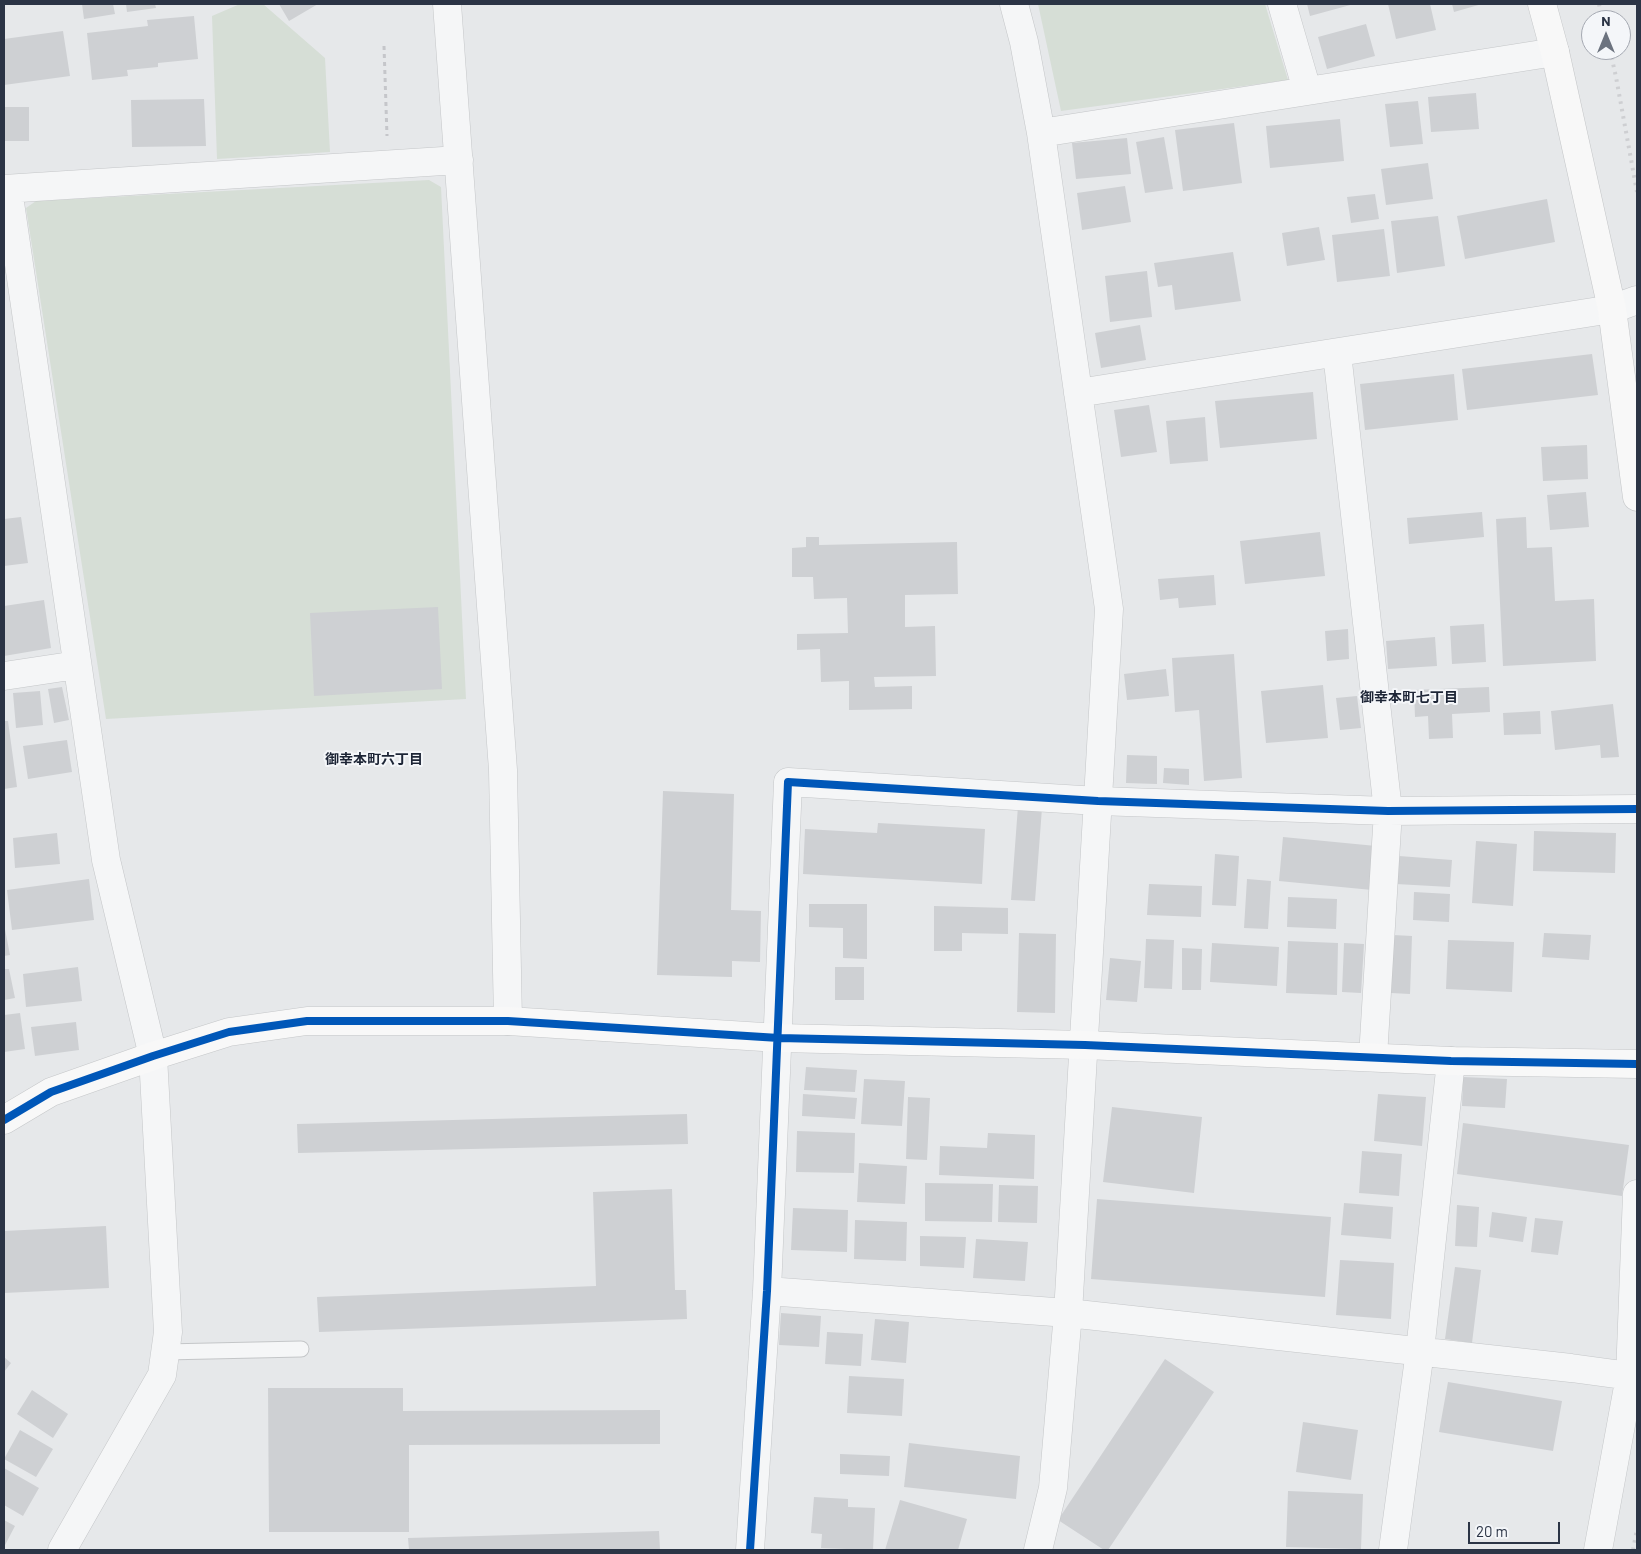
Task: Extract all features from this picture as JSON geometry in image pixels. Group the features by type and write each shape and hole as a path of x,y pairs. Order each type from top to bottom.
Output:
{"street":[{"path":"447,4 504,770 508,1021"},
{"path":"1014,4 1024,42 1041,133 1109,609 1068,1313 1053,1488 1038,1550"},
{"path":"1282,4 1307,90"},
{"path":"1542,4 1555,52 1612,310 1637,497"},
{"path":"1041,133 1555,52"},
{"path":"62,1550 162,1375 168,1332 153,1056 106,860 6,189 459,160"},
{"path":"1078,393 1612,310 1637,300"},
{"path":"1337,354 1388,811 1373,1056"},
{"path":"4,676 77,665"},
{"path":"750,1550 767,1291 779,1038 788,782 1098,801 1388,811 1637,810"},
{"path":"4,1120 51,1092 153,1056 229,1032 306,1021 508,1021 779,1038 1085,1045 1373,1056 1451,1061 1637,1064"},
{"path":"1393,1550 1420,1351 1451,1061"},
{"path":"1598,1550 1630,1376 1637,1194"},
{"path":"767,1291 1068,1313 1630,1376"}],"lane":[{"path":"165,1352 302,1349"}],"path":[{"path":"384,46 388,164"}],"shaded area":[{"path":"240,4 263,4 325,58 330,152 217,159 212,16"},
{"path":"1038,4 1265,4 1288,80 1061,111"},
{"path":"429,180 441,187 466,699 106,719 26,208 36,201"}],"building":[{"path":"82,4 113,4 115,14 84,19"},
{"path":"126,4 155,4 156,8 127,12"},
{"path":"279,4 318,4 289,21"},
{"path":"1307,4 1354,4 1310,16"},
{"path":"1388,4 1430,4 1436,30 1396,39"},
{"path":"1452,4 1482,4 1454,12"},
{"path":"194,16 198,59 158,63 158,67 127,70 128,76 92,80 87,33 148,26 147,20"},
{"path":"1366,24 1375,56 1327,69 1318,37"},
{"path":"63,31 70,76 4,85 4,39"},
{"path":"1476,93 1479,129 1431,132 1428,97"},
{"path":"204,99 206,146 132,147 131,100"},
{"path":"1418,101 1423,144 1390,147 1385,104"},
{"path":"4,107 29,107 29,141 4,141"},
{"path":"1340,119 1344,161 1270,168 1266,126"},
{"path":"1234,123 1242,183 1183,191 1175,130"},
{"path":"1164,137 1173,189 1145,193 1136,142"},
{"path":"1127,138 1131,174 1076,179 1072,143"},
{"path":"1428,163 1433,199 1386,205 1381,169"},
{"path":"1125,186 1131,222 1082,230 1077,193"},
{"path":"1375,194 1379,219 1351,223 1347,197"},
{"path":"1547,199 1555,242 1465,259 1457,216"},
{"path":"1438,216 1445,266 1397,273 1391,221"},
{"path":"1319,227 1325,260 1287,266 1282,233"},
{"path":"1384,229 1390,276 1337,282 1332,235"},
{"path":"1233,252 1241,301 1175,310 1172,285 1158,287 1154,263"},
{"path":"1147,271 1152,317 1110,322 1105,276"},
{"path":"1140,325 1146,360 1101,368 1095,333"},
{"path":"1592,354 1598,395 1467,410 1462,369"},
{"path":"1454,374 1458,420 1365,430 1360,384"},
{"path":"1313,392 1317,439 1220,448 1215,401"},
{"path":"1149,405 1157,452 1121,457 1114,410"},
{"path":"1205,417 1208,461 1170,464 1166,421"},
{"path":"1587,445 1588,479 1543,481 1541,447"},
{"path":"1586,492 1589,527 1550,530 1547,495"},
{"path":"1482,512 1484,537 1409,544 1407,518"},
{"path":"21,517 28,563 4,566 4,519"},
{"path":"1526,517 1527,548 1552,547 1555,601 1594,599 1596,661 1503,666 1496,519"},
{"path":"1320,532 1325,576 1245,584 1240,541"},
{"path":"806,537 819,537 819,545 957,542 958,594 905,595 905,627 935,626 936,676 874,677 875,687 912,686 912,709 849,710 849,681 821,682 820,649 797,650 797,634 848,633 847,598 814,599 813,577 792,577 792,548 806,547"},
{"path":"1214,575 1216,605 1179,608 1178,598 1160,600 1158,579"},
{"path":"44,600 51,648 4,656 4,606"},
{"path":"438,607 442,689 314,696 310,613"},
{"path":"1484,624 1486,662 1452,664 1450,626"},
{"path":"1348,629 1349,659 1327,661 1325,631"},
{"path":"1435,637 1437,666 1388,669 1386,641"},
{"path":"1234,654 1242,778 1204,781 1199,710 1175,712 1172,658"},
{"path":"1166,669 1169,696 1127,700 1124,674"},
{"path":"1323,685 1328,738 1266,743 1261,691"},
{"path":"62,687 69,720 54,723 48,689"},
{"path":"1489,687 1490,712 1452,714 1453,738 1429,739 1428,716 1415,717 1414,690"},
{"path":"40,691 43,725 16,728 13,693"},
{"path":"1357,696 1361,728 1340,730 1336,698"},
{"path":"1613,704 1619,757 1601,758 1600,745 1555,750 1551,711"},
{"path":"1540,711 1541,734 1504,735 1503,713"},
{"path":"4,721 8,721 17,787 4,789"},
{"path":"67,740 72,772 28,779 23,746"},
{"path":"1127,755 1157,756 1157,784 1126,783"},
{"path":"1164,768 1189,769 1189,785 1163,783"},
{"path":"663,791 734,794 731,910 761,911 760,962 732,961 732,977 657,975"},
{"path":"1018,806 1042,808 1035,901 1011,900"},
{"path":"878,823 985,829 982,884 803,874 805,829 877,833"},
{"path":"1534,831 1616,833 1615,873 1533,871"},
{"path":"57,833 60,864 15,868 13,838"},
{"path":"1283,837 1376,846 1372,890 1279,881"},
{"path":"1476,841 1517,844 1513,906 1472,903"},
{"path":"1215,854 1239,856 1236,906 1212,905"},
{"path":"1399,856 1452,860 1450,887 1396,884"},
{"path":"89,879 94,920 12,930 7,890"},
{"path":"1247,879 1271,881 1268,929 1244,928"},
{"path":"1149,884 1202,886 1201,917 1147,915"},
{"path":"1414,892 1450,894 1449,922 1413,920"},
{"path":"1288,897 1337,899 1336,929 1287,927"},
{"path":"809,904 867,904 867,959 843,958 843,928 809,927"},
{"path":"934,906 1008,908 1008,934 962,933 962,951 934,951"},
{"path":"4,924 10,955 4,956"},
{"path":"1019,933 1056,934 1055,1013 1017,1012"},
{"path":"1544,933 1591,935 1589,960 1542,957"},
{"path":"1393,935 1412,936 1410,994 1391,993"},
{"path":"1146,939 1174,940 1172,989 1144,988"},
{"path":"1448,940 1514,942 1512,992 1446,989"},
{"path":"1288,941 1338,943 1337,995 1286,993"},
{"path":"1212,943 1279,947 1277,986 1210,982"},
{"path":"1344,943 1364,944 1361,993 1342,992"},
{"path":"1182,948 1202,949 1201,990 1182,990"},
{"path":"1110,958 1141,961 1137,1002 1106,1000"},
{"path":"78,967 82,1001 26,1007 23,974"},
{"path":"835,967 864,967 864,1000 835,1000"},
{"path":"4,969 9,969 15,998 4,1000"},
{"path":"20,1013 25,1049 4,1052 4,1015"},
{"path":"76,1022 79,1050 35,1056 31,1027"},
{"path":"806,1067 857,1070 855,1092 804,1090"},
{"path":"1463,1077 1507,1079 1505,1108 1462,1106"},
{"path":"864,1079 905,1081 902,1126 861,1124"},
{"path":"803,1094 857,1098 855,1119 802,1116"},
{"path":"1378,1094 1426,1097 1422,1146 1374,1141"},
{"path":"908,1097 930,1098 927,1160 906,1159"},
{"path":"1112,1107 1202,1117 1194,1193 1103,1182"},
{"path":"687,1114 688,1144 298,1153 297,1124"},
{"path":"1463,1123 1629,1145 1622,1196 1457,1174"},
{"path":"797,1131 855,1133 854,1173 796,1172"},
{"path":"988,1133 1035,1135 1034,1179 939,1175 940,1146 987,1148"},
{"path":"1362,1151 1402,1154 1399,1196 1359,1193"},
{"path":"859,1163 907,1166 905,1204 857,1202"},
{"path":"925,1183 993,1184 992,1222 925,1221"},
{"path":"999,1185 1038,1186 1037,1223 998,1222"},
{"path":"672,1189 675,1290 686,1290 687,1319 319,1332 317,1297 596,1286 593,1192"},
{"path":"1097,1199 1331,1217 1325,1297 1091,1279"},
{"path":"1344,1203 1393,1207 1391,1239 1341,1235"},
{"path":"1457,1205 1479,1207 1477,1247 1455,1246"},
{"path":"793,1208 848,1210 847,1252 791,1250"},
{"path":"1492,1212 1527,1217 1523,1242 1489,1237"},
{"path":"1535,1218 1563,1221 1558,1255 1531,1252"},
{"path":"855,1220 907,1222 906,1261 854,1259"},
{"path":"106,1226 109,1288 4,1293 4,1231"},
{"path":"920,1236 966,1237 964,1268 920,1266"},
{"path":"976,1239 1028,1242 1025,1281 973,1278"},
{"path":"1340,1260 1394,1263 1391,1319 1336,1315"},
{"path":"1455,1267 1481,1270 1472,1343 1445,1339"},
{"path":"781,1313 821,1316 819,1347 779,1345"},
{"path":"875,1319 909,1322 906,1363 871,1360"},
{"path":"827,1332 863,1334 861,1366 825,1364"},
{"path":"4,1357 11,1363 4,1372"},
{"path":"1165,1359 1214,1392 1108,1550 1104,1550 1058,1520"},
{"path":"849,1376 904,1379 902,1416 847,1413"},
{"path":"1448,1382 1562,1401 1553,1451 1439,1432"},
{"path":"268,1388 403,1388 403,1411 660,1410 660,1444 409,1445 409,1532 269,1532"},
{"path":"32,1390 68,1414 53,1438 17,1414"},
{"path":"1303,1422 1358,1430 1351,1480 1296,1472"},
{"path":"20,1430 53,1449 36,1477 4,1459"},
{"path":"909,1443 1020,1456 1016,1499 904,1487"},
{"path":"840,1454 890,1456 889,1476 840,1474"},
{"path":"4,1468 39,1488 23,1516 4,1505"},
{"path":"1288,1491 1363,1494 1361,1549 1286,1547"},
{"path":"814,1497 848,1499 848,1507 875,1508 873,1550 821,1548 822,1534 811,1533"},
{"path":"900,1500 967,1519 958,1550 885,1550"},
{"path":"4,1520 15,1526 4,1547"},
{"path":"659,1531 660,1550 409,1550 408,1538"}],"railway":[{"path":"1599,4 1600,10"},
{"path":"1612,60 1637,192"},
{"path":"1633,1550 1637,1529"}],"cycle path":[{"path":"750,1550 767,1291 788,782 1098,801 1388,811 1637,809"},
{"path":"4,1120 51,1092 153,1056 229,1032 307,1021 508,1021 779,1038 1085,1045 1451,1061 1637,1064"}],"district":[{"name":"御幸本町七丁目","path":"1409,697"},
{"name":"御幸本町六丁目","path":"374,759"}]}
